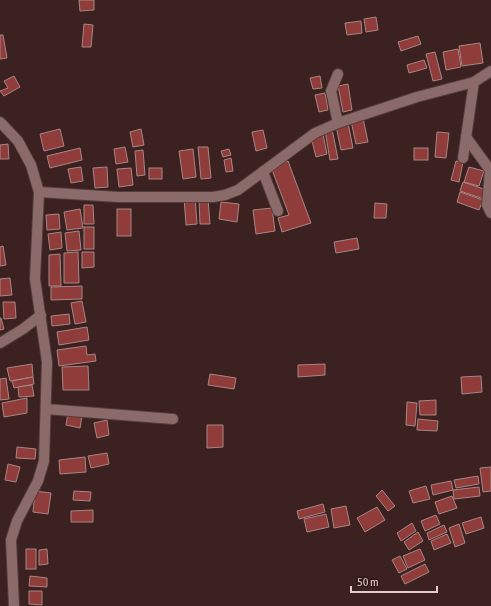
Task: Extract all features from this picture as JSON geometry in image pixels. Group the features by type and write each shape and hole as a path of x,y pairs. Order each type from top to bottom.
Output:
{"street":[{"path":"39,192 118,197 225,196 238,190 315,133 338,122 417,97 474,82 491,71"},
{"path":"338,74 331,91 338,122"},
{"path":"463,158 474,82"},
{"path":"0,122 18,141 31,165 39,192 35,279 47,362 44,460 38,481 17,521 11,540 14,606"},
{"path":"466,138 490,170 487,205 491,213"},
{"path":"263,172 278,211"},
{"path":"0,343 23,329 41,315"},
{"path":"46,409 173,419"}],"building":[{"path":"79,0 94,0 94,10 80,11"},
{"path":"376,17 378,30 366,32 364,19"},
{"path":"361,21 362,33 347,35 345,23"},
{"path":"84,24 93,25 91,47 82,47"},
{"path":"0,35 3,35 7,58 0,59"},
{"path":"418,36 421,44 401,51 398,42"},
{"path":"480,43 483,63 462,66 459,46"},
{"path":"458,49 461,67 446,70 443,52"},
{"path":"435,52 442,79 433,81 426,54"},
{"path":"424,60 427,68 409,73 407,65"},
{"path":"14,76 20,87 4,96 0,91 8,88 4,81"},
{"path":"320,76 322,88 313,89 310,78"},
{"path":"348,84 352,110 343,112 338,86"},
{"path":"325,93 328,110 319,112 315,95"},
{"path":"363,118 368,142 356,144 351,121"},
{"path":"348,123 353,148 341,150 336,126"},
{"path":"60,129 64,146 44,151 40,134"},
{"path":"141,129 144,145 133,147 130,132"},
{"path":"332,129 338,159 330,160 325,130"},
{"path":"263,130 267,148 256,151 252,132"},
{"path":"437,132 449,133 446,158 435,157"},
{"path":"323,134 327,154 316,157 311,137"},
{"path":"8,144 9,159 0,159 0,145"},
{"path":"125,147 128,162 116,164 114,149"},
{"path":"198,147 208,147 211,178 201,179"},
{"path":"80,148 82,160 50,168 47,156"},
{"path":"414,148 428,148 428,160 414,160"},
{"path":"193,149 196,177 183,179 179,151"},
{"path":"229,149 231,155 223,157 221,151"},
{"path":"143,150 145,175 137,176 135,151"},
{"path":"231,158 233,171 226,172 224,160"},
{"path":"288,161 311,223 282,232 278,218 289,215 271,167"},
{"path":"456,161 463,162 459,182 451,180"},
{"path":"81,167 83,181 71,183 68,169"},
{"path":"107,167 108,187 95,188 93,168"},
{"path":"469,167 484,171 479,186 464,182"},
{"path":"131,168 133,185 119,187 117,169"},
{"path":"149,168 162,168 162,179 149,179"},
{"path":"463,182 487,190 484,199 460,191"},
{"path":"460,192 483,200 479,210 457,202"},
{"path":"195,197 197,224 186,225 184,198"},
{"path":"199,199 208,199 210,224 200,224"},
{"path":"221,202 239,204 237,222 219,219"},
{"path":"375,203 387,204 386,218 374,218"},
{"path":"84,205 93,205 94,224 84,224"},
{"path":"272,208 275,231 256,234 253,210"},
{"path":"80,209 83,228 67,230 64,212"},
{"path":"117,209 131,209 131,236 117,236"},
{"path":"59,214 60,229 47,230 46,215"},
{"path":"84,227 94,227 94,249 84,249"},
{"path":"79,231 81,250 67,251 65,233"},
{"path":"61,232 62,248 50,250 48,234"},
{"path":"357,238 359,249 336,253 334,242"},
{"path":"3,246 6,265 0,266 0,247"},
{"path":"78,252 79,283 64,283 64,253"},
{"path":"82,252 94,252 94,267 82,268"},
{"path":"60,254 61,286 49,286 49,255"},
{"path":"10,278 12,295 0,296 0,279"},
{"path":"82,286 82,299 51,300 51,287"},
{"path":"82,301 86,322 75,324 71,303"},
{"path":"3,302 15,302 16,318 4,319"},
{"path":"69,314 70,324 52,326 51,316"},
{"path":"0,318 4,329 0,330"},
{"path":"87,327 89,340 59,345 57,332"},
{"path":"86,346 87,355 95,354 96,361 59,366 57,350"},
{"path":"32,364 33,377 10,381 7,368"},
{"path":"325,364 325,375 298,377 298,365"},
{"path":"88,366 89,390 63,390 62,367"},
{"path":"210,374 236,378 234,389 208,385"},
{"path":"481,376 482,392 462,394 461,377"},
{"path":"33,377 34,384 14,388 12,381"},
{"path":"6,378 9,399 0,400 0,379"},
{"path":"32,385 34,396 19,397 18,387"},
{"path":"27,398 27,413 4,417 2,403"},
{"path":"436,400 436,415 420,415 419,401"},
{"path":"407,402 417,403 415,426 406,425"},
{"path":"68,413 82,416 80,428 66,425"},
{"path":"418,419 438,421 437,431 417,430"},
{"path":"107,420 109,435 97,438 94,423"},
{"path":"207,425 223,425 223,447 207,448"},
{"path":"17,447 36,449 35,459 16,458"},
{"path":"107,453 109,464 91,468 88,456"},
{"path":"85,457 86,472 60,474 59,460"},
{"path":"8,464 20,467 16,482 5,480"},
{"path":"491,467 491,491 483,492 480,468"},
{"path":"478,476 479,484 456,488 454,480"},
{"path":"451,481 453,490 433,495 431,485"},
{"path":"426,486 430,499 413,503 409,491"},
{"path":"479,487 480,496 454,499 453,490"},
{"path":"382,490 395,506 388,511 376,496"},
{"path":"35,491 51,493 48,514 33,512"},
{"path":"74,491 91,492 90,501 73,500"},
{"path":"452,496 457,508 439,514 435,502"},
{"path":"323,504 325,512 299,519 297,511"},
{"path":"346,506 350,525 334,528 331,509"},
{"path":"377,507 385,520 365,532 357,518"},
{"path":"93,510 93,522 71,522 71,511"},
{"path":"326,514 329,527 307,532 304,519"},
{"path":"436,515 440,524 425,531 421,521"},
{"path":"481,517 484,528 466,534 462,523"},
{"path":"412,523 416,531 401,541 397,533"},
{"path":"459,524 465,543 455,547 449,528"},
{"path":"444,525 447,532 429,540 427,533"},
{"path":"418,532 423,541 409,550 404,542"},
{"path":"447,534 451,543 434,550 431,541"},
{"path":"26,549 36,549 36,569 26,569"},
{"path":"47,549 48,564 39,565 39,550"},
{"path":"420,549 425,560 408,568 403,556"},
{"path":"400,556 407,569 399,573 392,560"},
{"path":"425,564 429,572 405,584 401,576"},
{"path":"30,576 47,578 47,587 29,586"},
{"path":"29,591 42,591 42,605 29,604"}]}
